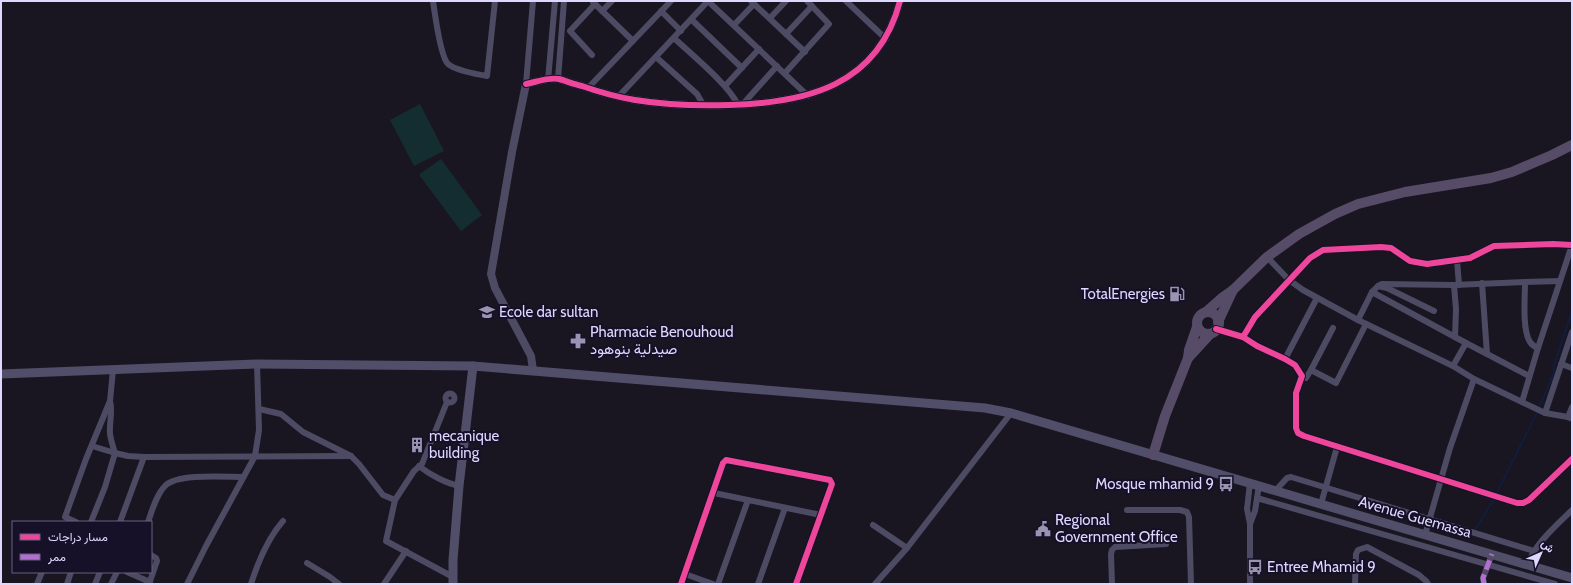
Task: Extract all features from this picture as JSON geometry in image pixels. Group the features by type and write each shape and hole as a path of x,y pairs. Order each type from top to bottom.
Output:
{"main road":[{"path":"1153,455 1165,416 1188,358 1189,350 1197,327 1198,318 1233,290 1267,257 1315,224 1358,204 1405,192 1491,178 1512,172 1572,145"},
{"path":"1188,358 1215,328 1233,290"},
{"path":"1206,312 1214,315 1215,328"},
{"path":"1197,327 1203,333 1215,328"},
{"name":"Avenue Guemassa","path":"1,374 256,364 473,366 969,406 1011,412 1572,578"},
{"path":"453,580 459,486 473,366"}],"street":[{"path":"433,1 443,54 448,64 461,70 487,76 495,1"},
{"path":"533,1 526,84 512,152 491,274 495,288 531,356 533,370"},
{"path":"548,80 555,1"},
{"path":"558,79 564,1"},
{"path":"602,11 612,1"},
{"path":"588,88 671,1"},
{"path":"619,96 682,31 708,1 808,96"},
{"path":"770,18 786,1"},
{"path":"785,73 829,24 807,1"},
{"path":"846,1 886,39"},
{"path":"526,84 558,79 633,100 662,104 704,106 767,103 808,96 829,88 845,79 873,56 886,39 900,1"},
{"path":"592,54 570,32 594,2 633,41"},
{"path":"734,25 753,3 805,52"},
{"path":"786,34 812,6"},
{"path":"661,11 682,31"},
{"path":"692,20 742,68"},
{"path":"674,38 725,86 740,105"},
{"path":"725,86 759,49"},
{"path":"656,57 697,94 704,106"},
{"path":"740,105 777,66"},
{"path":"1243,337 1255,317 1316,253 1331,249 1381,247 1391,248 1399,252 1406,260 1427,264 1470,258 1494,246 1553,244 1572,245 1529,376 1522,402"},
{"path":"1267,257 1289,280 1317,298 1366,324 1454,366 1474,379 1545,413 1570,418 1572,408"},
{"path":"1455,337 1458,260"},
{"path":"1358,320 1372,292 1382,284 1457,285 1560,281"},
{"path":"1525,282 1526,327 1530,343 1538,348"},
{"path":"1482,283 1487,354"},
{"path":"1378,286 1387,288 1434,311"},
{"path":"1372,292 1529,376"},
{"path":"1286,359 1317,298"},
{"path":"1312,370 1336,383 1366,324"},
{"path":"1215,328 1243,337 1257,346 1286,359 1295,365 1302,376 1306,378 1312,370 1333,328"},
{"path":"1545,413 1572,332"},
{"path":"1454,366 1466,343"},
{"path":"189,583 206,546 255,456 258,438 259,409 256,364"},
{"path":"1561,364 1572,368"},
{"path":"64,520 110,401 113,370"},
{"path":"1302,376 1296,393 1296,428 1298,433 1337,447 1441,478 1509,501 1523,503 1534,496 1572,458"},
{"path":"1425,535 1428,519 1474,379"},
{"path":"91,521 115,453 110,434 112,406 110,401"},
{"path":"447,402 422,464 414,471 396,500 386,541 406,551 453,580"},
{"path":"259,409 281,414 303,432 350,456 359,464 383,495 396,500"},
{"path":"876,584 907,548 1011,412"},
{"path":"92,446 128,456 144,457 350,456"},
{"path":"1321,504 1337,447"},
{"path":"120,521 144,457"},
{"path":"681,584 714,493 723,463 726,460 830,480 832,484 796,584"},
{"path":"419,466 451,484 459,486"},
{"path":"148,521 161,491 165,485 174,480 191,477 244,477"},
{"path":"1276,490 1287,478 1291,477 1534,551"},
{"path":"1250,524 1255,511 1257,498 1254,484"},
{"path":"1250,584 1250,524 1248,509 1254,484"},
{"path":"714,493 821,515"},
{"path":"1257,498 1488,566 1555,584"},
{"path":"718,584 748,500"},
{"path":"758,584 785,508"},
{"path":"1127,510 1180,510 1187,512 1189,517 1192,584"},
{"path":"1528,564 1534,551 1572,510"},
{"path":"251,584 265,551 278,527 283,521"},
{"path":"873,525 907,548"},
{"path":"1112,584 1111,554 1115,547 1166,544"},
{"path":"1355,584 1356,554 1358,550 1367,547 1419,575 1428,584"},
{"path":"384,584 406,551"},
{"path":"1484,584 1483,578 1492,554"},
{"path":"129,573 149,583 157,561 156,558 152,556"},
{"path":"306,563 339,584"},
{"path":"37,584 42,573"},
{"path":"67,584 71,573"},
{"path":"95,584 100,573"},
{"path":"112,584 117,573"},
{"path":"685,574 713,584"}],"green space":[{"path":"420,104 444,151 414,166 390,120"},
{"path":"441,159 482,215 461,231 420,176 420,174"}],"waterway":[{"path":"1540,406 1554,372 1554,365 1572,311"},
{"path":"1497,492 1537,413"},
{"path":"1475,530 1494,499"}],"marked path":[{"path":"1484,584 1483,578 1492,554"}],"cycle path":[{"path":"526,84 547,79 559,79 622,97 647,102 670,104 729,105 785,100 811,94 835,84 857,71 875,53 889,30 900,1"},
{"path":"1243,337 1255,317 1310,258 1323,250 1381,247 1391,248 1410,261 1427,264 1470,258 1494,246 1553,244 1572,245"},
{"path":"1216,329 1243,337 1257,346 1295,365 1302,376 1296,393 1296,428 1298,433 1304,436 1517,503 1523,503 1529,500 1572,459"},
{"path":"681,584 723,463 726,460 830,480 832,484 796,584"}],"place":[{"name":"TotalEnergies","path":"1177,294"},
{"name":"Ecole dar sultan","path":"487,312"},
{"name":"Pharmacie Benouhoud صيدلية بنوهود","path":"578,341"},
{"name":"mecanique building","path":"417,445"},
{"name":"Mosque mhamid 9","path":"1226,484"},
{"name":"Regional Government Office","path":"1043,529"},
{"name":"Entree Mhamid 9","path":"1255,567"}]}
